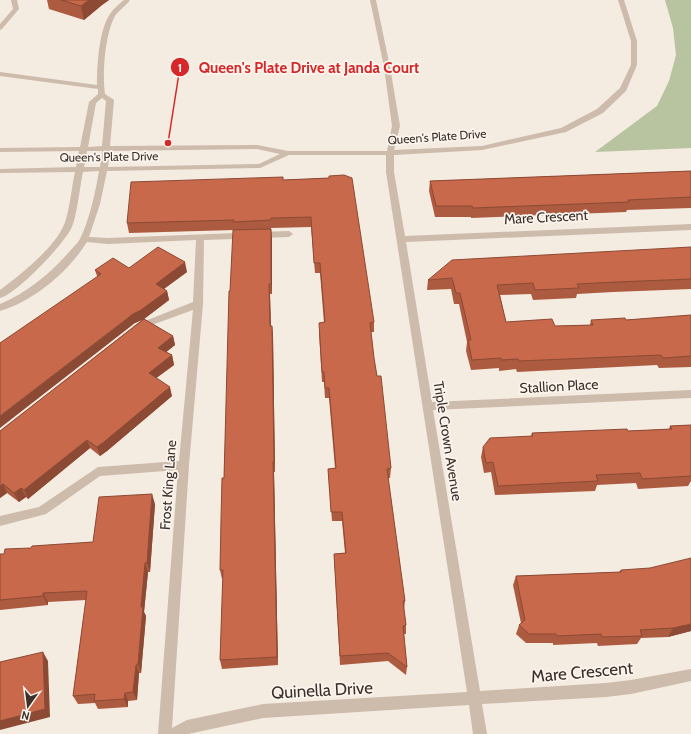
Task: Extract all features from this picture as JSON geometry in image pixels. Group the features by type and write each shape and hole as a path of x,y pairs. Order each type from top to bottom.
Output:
{"street":[{"path":"0,308 21,300 49,280 85,239 102,181 110,100 102,95 99,87 104,50 112,16 127,0"},
{"name":"Triple Crown Avenue","path":"373,0 387,67 396,126 390,153 390,172 402,239 480,734"},
{"name":"Queen's Plate Drive","path":"0,150 257,147 288,153 390,153 482,148 563,130 600,112 623,89 634,65 634,41 620,0"},
{"path":"0,28 16,9 15,3 23,5"},
{"path":"0,74 99,87"},
{"path":"0,295 27,275 58,242 68,226 82,150 94,102 102,95"},
{"name":"Queen's Plate Drive","path":"0,171 260,166 288,153"},
{"name":"Mare Crescent","path":"402,239 691,227"},
{"path":"85,239 108,241 289,234"},
{"name":"Frost King Lane","path":"165,734 184,465 198,304 200,238"},
{"path":"133,331 139,326 198,304"},
{"name":"Stallion Place","path":"428,406 691,394"},
{"path":"0,521 42,511 98,472 184,465"},
{"name":"Mare Crescent","path":"474,699 606,690 631,687 691,675"},
{"name":"Quinella Drive","path":"175,734 187,727 263,711 474,699"}],"green space":[{"path":"665,0 691,0 691,148 595,152 657,106 669,81 676,55 673,28"}],"building":[{"path":"61,0 89,0 81,6"},
{"path":"691,171 691,197 628,200 629,202 473,208 472,206 436,206 430,181"},
{"path":"344,175 352,178 374,322 370,323 374,358 377,376 381,376 391,468 387,469 405,601 403,601 406,625 403,626 407,667 388,653 340,656 334,554 346,553 342,512 331,512 328,469 336,468 329,388 325,388 324,372 322,372 319,323 325,322 320,263 314,263 311,217 271,218 271,220 233,222 234,220 127,223 131,182 283,177 283,180 329,178 329,176"},
{"path":"271,229 271,284 269,284 270,326 272,326 277,657 220,660 223,570 220,570 222,478 224,478 229,291 233,230"},
{"path":"158,247 185,262 156,284 167,291 133,314 0,416 0,343 101,274 95,270 113,258 129,268"},
{"path":"691,247 691,279 577,284 579,288 535,290 533,283 497,285 506,322 552,319 555,326 593,325 591,320 625,318 626,320 691,315 691,356 663,358 661,355 519,361 518,359 501,360 501,358 472,360 468,340 471,340 460,293 456,293 452,278 428,280 452,260"},
{"path":"144,319 173,336 158,348 172,355 149,373 170,387 97,447 87,440 24,490 21,488 14,493 3,484 0,486 0,431"},
{"path":"691,425 691,476 642,479 640,473 596,475 598,481 498,486 493,462 486,463 483,447 490,438 533,436 532,433 627,429 628,431 672,429 670,426"},
{"path":"152,494 147,563 145,563 141,607 143,607 138,664 136,665 133,692 125,693 124,699 94,701 95,694 73,696 87,591 43,593 43,596 0,600 0,554 4,554 5,549 93,542 99,497"},
{"path":"691,558 691,624 673,628 640,630 642,636 602,637 601,634 557,636 556,634 529,634 519,625 525,620 516,576 621,572 621,570 650,568"},
{"path":"43,652 45,709 0,721 0,662"}],"place":[{"name":"Queen's Plate Drive at Janda Court","path":"168,143"}]}
